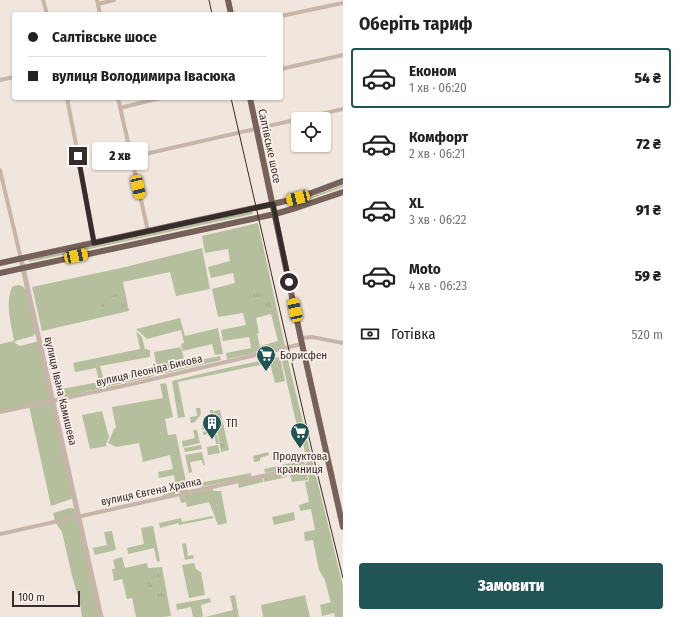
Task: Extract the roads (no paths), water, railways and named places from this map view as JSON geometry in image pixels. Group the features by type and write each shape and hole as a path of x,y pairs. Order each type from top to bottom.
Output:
{"main road":[{"path":"228,0 231,12"},
{"name":"Салтівське шосе","path":"250,100 301,341 343,527"},
{"path":"0,263 273,204 298,198 343,181"},
{"path":"0,273 275,214 343,192"}],"street":[{"path":"43,0 46,12"},
{"path":"100,12 97,2 114,0"},
{"path":"283,16 343,3"},
{"path":"283,70 343,56"},
{"path":"0,80 12,77"},
{"path":"67,100 94,243"},
{"path":"118,100 148,231"},
{"path":"120,108 152,100"},
{"path":"132,157 343,109"},
{"name":"вулиця Івана Камишева","path":"0,170 101,617"},
{"name":"вулиця Леоніда Бикова","path":"0,412 52,401 301,341 312,337 343,343"},
{"name":"вулиця Євгена Храпка","path":"0,534 307,466"}],"tram line":[{"path":"209,0 212,12"},
{"path":"231,100 317,472 343,578"}],"place":[{"name":"Борисфен","path":"266,372"},
{"name":"ТП","path":"212,440"},
{"name":"Продуктова крамниця","path":"300,449"}]}
